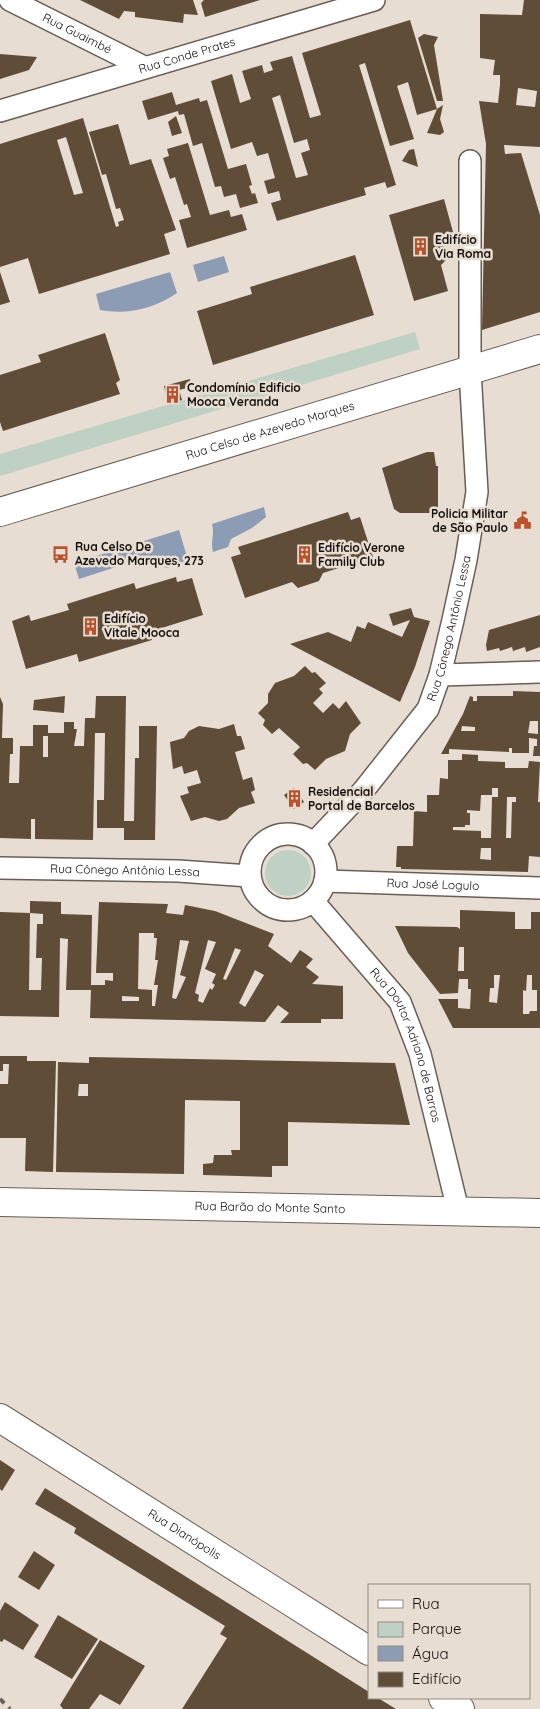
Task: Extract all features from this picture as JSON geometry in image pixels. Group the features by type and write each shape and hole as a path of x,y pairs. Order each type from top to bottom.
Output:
{"street":[{"name":"Rua Guaimbé","path":"10,0 144,67"},
{"name":"Rua Conde Prates","path":"0,112 144,67 374,0"},
{"name":"Rua Cônego Antônio Lessa","path":"314,844 363,791 428,709 440,675 466,560 477,492 470,371 470,161"},
{"name":"Rua Celso de Azevedo Marques","path":"0,512 540,349"},
{"path":"440,675 540,672"},
{"path":"294,835 314,844 325,863 325,881 318,896 296,910 271,907 257,894 250,876 251,863 256,851 273,838 294,835"},
{"name":"Rua Cônego Antônio Lessa","path":"0,868 178,871 250,876"},
{"name":"Rua José Logulo","path":"325,881 540,888"},
{"name":"Rua Doutor Adriano de Barros","path":"313,900 400,1002 420,1054 458,1210"},
{"name":"Rua Barão do Monte Santo","path":"0,1202 540,1212"},
{"name":"Rua Dianópolis","path":"0,1418 368,1650"},
{"path":"445,1699 460,1709"}],"green space":[{"path":"415,332 420,349 0,476 0,454"},
{"path":"288,850 301,854 307,860 311,873 307,886 301,892 288,896 275,892 269,886 265,873 269,860 275,854"}],"water":[{"path":"224,256 229,272 198,282 193,265"},
{"path":"170,272 177,293 168,299 150,307 130,311 100,310 96,294"},
{"path":"264,507 266,517 252,528 231,539 228,547 213,552 212,524"},
{"path":"179,530 188,560 167,568 147,557 79,579 74,563"}],"building":[{"path":"80,0 193,0 198,15 184,14 183,23 135,17 135,12 124,11 119,19"},
{"path":"204,0 260,0 205,17 201,3"},
{"path":"524,0 540,0 540,147 504,145 505,154 521,153 540,215 540,312 482,330 486,144 479,101 498,103 500,75 493,75 495,60 480,58 480,14 522,15","holes":["518,88 537,91 535,107 516,105"]},
{"path":"410,20 437,109 417,115 408,82 397,86 414,139 390,146 365,63 359,65 396,185 387,188 385,182 364,188 366,195 277,221 271,203 281,200 279,191 268,194 264,181 275,178 268,153 257,156 252,142 231,149 211,81 232,74 240,103 251,99 242,71 262,65 264,73 273,70 270,62 292,56 310,118 321,115 302,53","holes":["280,95 294,143 307,139 310,150 301,153 308,175 296,178 272,98"]},
{"path":"424,34 438,37 434,45 443,101 437,101 418,38"},
{"path":"0,54 37,57 29,70 0,79"},
{"path":"172,92 176,105 199,98 200,102 207,100 228,169 246,164 252,185 249,186 252,194 255,193 258,203 240,208 236,194 224,197 221,186 215,187 202,143 193,146 184,114 179,115 178,111 148,120 142,101"},
{"path":"443,105 440,119 444,132 440,135 427,133 437,109"},
{"path":"176,116 182,133 172,136 168,122"},
{"path":"83,118 116,227 119,226 118,222 124,220 120,208 116,209 106,174 102,175 89,132 118,124 130,165 151,159 176,230 164,234 170,254 39,294 28,258 0,267 0,144","holes":["66,137 83,193 74,195 57,140"]},
{"path":"188,143 210,215 229,210 231,217 242,214 247,230 187,248 179,220 191,217 187,204 184,205 175,177 170,179 163,158 169,156 167,149"},
{"path":"414,149 418,167 402,161 409,150"},
{"name":"Edifício Via Roma","path":"444,199 453,232 440,235 447,259 441,265 448,291 414,301 389,215"},
{"path":"355,255 374,315 213,365 197,311 252,294 250,287"},
{"path":"0,272 10,302 0,305"},
{"path":"105,333 120,380 116,383 120,394 3,431 0,422 0,375 41,362 38,355"},
{"name":"Condomínio Edificio Mooca Veranda","path":"190,379 191,387 179,390 182,400 168,404 164,386"},
{"path":"427,452 434,452 436,466 438,466 438,513 400,513 394,509 382,468"},
{"name":"Edifício Verone Family Club","path":"348,512 351,520 360,517 373,557 323,573 319,581 298,588 292,582 245,598 231,557 241,554 238,547"},
{"name":"Edifício Vitale Mooca","path":"176,577 177,582 192,578 203,615 149,632 152,640 79,662 77,654 26,669 12,621 29,615 31,621 69,610 67,604 134,583 136,589"},
{"path":"411,608 414,617 430,621 415,667 400,702 290,644 328,632 351,642 357,626 365,629 368,622 402,637 410,620 393,626 389,614"},
{"path":"540,615 540,647 526,652 525,647 513,651 512,647 500,651 499,648 487,651 486,645 489,630"},
{"path":"305,666 312,673 315,672 326,683 319,689 323,693 313,703 323,713 333,703 339,709 346,701 361,723 350,734 345,751 326,759 315,770 307,763 303,764 293,754 300,747 279,728 272,734 263,725 265,720 258,713 268,703 268,694 275,683 294,676"},
{"path":"513,691 540,692 540,756 533,756 534,746 537,746 537,739 529,738 529,753 512,753 512,748 509,748 509,752 449,749 449,754 441,754 463,714 470,696 473,697 473,701 477,701 477,696 513,696","holes":["530,721 538,721 538,734 528,733","462,726 475,727 475,731 461,731"]},
{"path":"65,696 64,713 33,710 34,700"},
{"path":"96,696 126,696 124,821 134,821 135,758 139,758 139,726 157,726 155,840 124,840 124,828 97,828 97,800 104,800 105,733 95,733 93,840 35,839 35,819 31,819 31,839 0,838 0,697 3,704 2,738 13,738 13,754 10,754 9,783 19,783 20,746 33,746 33,725 48,725 48,733 64,733 64,722 74,722 74,729 77,729 74,746 84,746 85,718 95,718","holes":["43,736 48,736 48,757 43,757"]},
{"path":"234,724 237,736 241,736 245,749 235,752 243,780 252,777 255,790 251,792 255,803 239,808 227,819 219,821 205,817 191,821 180,796 189,793 187,787 201,783 197,770 184,774 182,766 173,769 170,742 184,738 189,731 199,726 219,729"},
{"path":"462,754 478,755 478,761 505,762 505,768 528,768 529,761 540,762 538,802 540,802 540,857 529,856 528,872 401,869 401,867 396,867 397,846 413,846 414,811 427,812 427,795 439,795 440,778 448,779 448,760 462,760","holes":["492,788 498,788 498,797 492,797 491,838 481,838 481,831 453,830 453,827 470,825 470,813 467,813 467,810 480,811 481,795 492,795","507,797 516,797 516,802 512,802 511,838 506,838","481,848 491,848 491,860 480,859"]},
{"name":"Residencial Portal de Barcelos","path":"294,788 304,802 294,809 284,795"},
{"path":"30,901 61,902 61,914 92,915 91,985 105,985 105,980 113,981 113,973 96,973 99,902 168,904 166,913 183,915 185,905 215,911 274,934 268,946 291,963 300,950 313,959 306,967 319,977 312,984 343,986 343,1019 321,1019 321,1023 280,1023 289,1013 278,1005 265,1022 90,1018 91,990 66,990 68,939 60,938 59,1017 0,1016 0,912 30,913","holes":["30,913 43,914 43,924 37,924 36,958 42,958 41,990 29,990","139,933 154,933 154,938 157,938 155,960 158,960 154,985 158,985 155,1006 152,1006 152,990 138,989","180,940 189,941 180,975 186,977 176,999 172,998","208,940 216,942 205,969 216,974 212,983 215,985 212,990 210,988 203,1003 198,1001 199,995 195,993","235,948 241,950 226,980 223,979","255,970 264,975 245,1007 239,1003","122,996 139,997 139,1001 122,1001"]},
{"path":"460,910 515,912 515,929 531,929 531,912 540,912 540,1028 453,1028 438,999 458,999 458,1008 470,1009 471,989 468,989 468,979 459,979 458,993 440,994 408,953 395,926 457,927 460,929","holes":["459,947 464,947 464,971 458,971","494,975 500,975 497,1003 489,1002 490,988 494,988","527,975 532,975 532,990 537,990 537,1011 530,1011 529,1014 523,1014 523,990 526,991"]},
{"path":"0,1056 27,1056 27,1061 56,1061 53,1172 25,1171 26,1138 0,1138 0,1084 8,1084 9,1064 3,1064 3,1071 0,1071"},
{"path":"89,1057 395,1063 410,1125 288,1122 288,1166 272,1166 272,1177 203,1175 203,1164 213,1163 214,1155 232,1155 231,1150 240,1150 240,1101 185,1100 184,1174 56,1172 58,1062 89,1063","holes":["79,1084 88,1084 88,1096 78,1096"]},
{"path":"0,1460 15,1470 2,1491 0,1489"},
{"path":"45,1488 368,1691 368,1699 380,1699 396,1709 182,1709 227,1638 220,1634 225,1626 74,1533 76,1528 35,1504"},
{"path":"34,1551 55,1565 39,1590 18,1577"},
{"path":"5,1602 39,1625 23,1650 4,1639 2,1642 0,1641 0,1611"},
{"path":"58,1615 98,1639 72,1679 34,1657"},
{"path":"100,1640 145,1666 120,1705 100,1694 89,1709 63,1709 60,1705"}],"railway":[{"path":"0,1699 10,1709"}],"place":[{"name":"Edifício Via Roma","path":"421,247"},
{"name":"Condomínio Edificio Mooca Veranda","path":"173,395"},
{"name":"Policia Militar de São Paulo","path":"522,521"},
{"name":"Rua Celso De Azevedo Marques, 273","path":"61,554"},
{"name":"Edifício Verone Family Club","path":"304,555"},
{"name":"Edifício Vitale Mooca","path":"90,626"},
{"name":"Residencial Portal de Barcelos","path":"294,799"}]}
